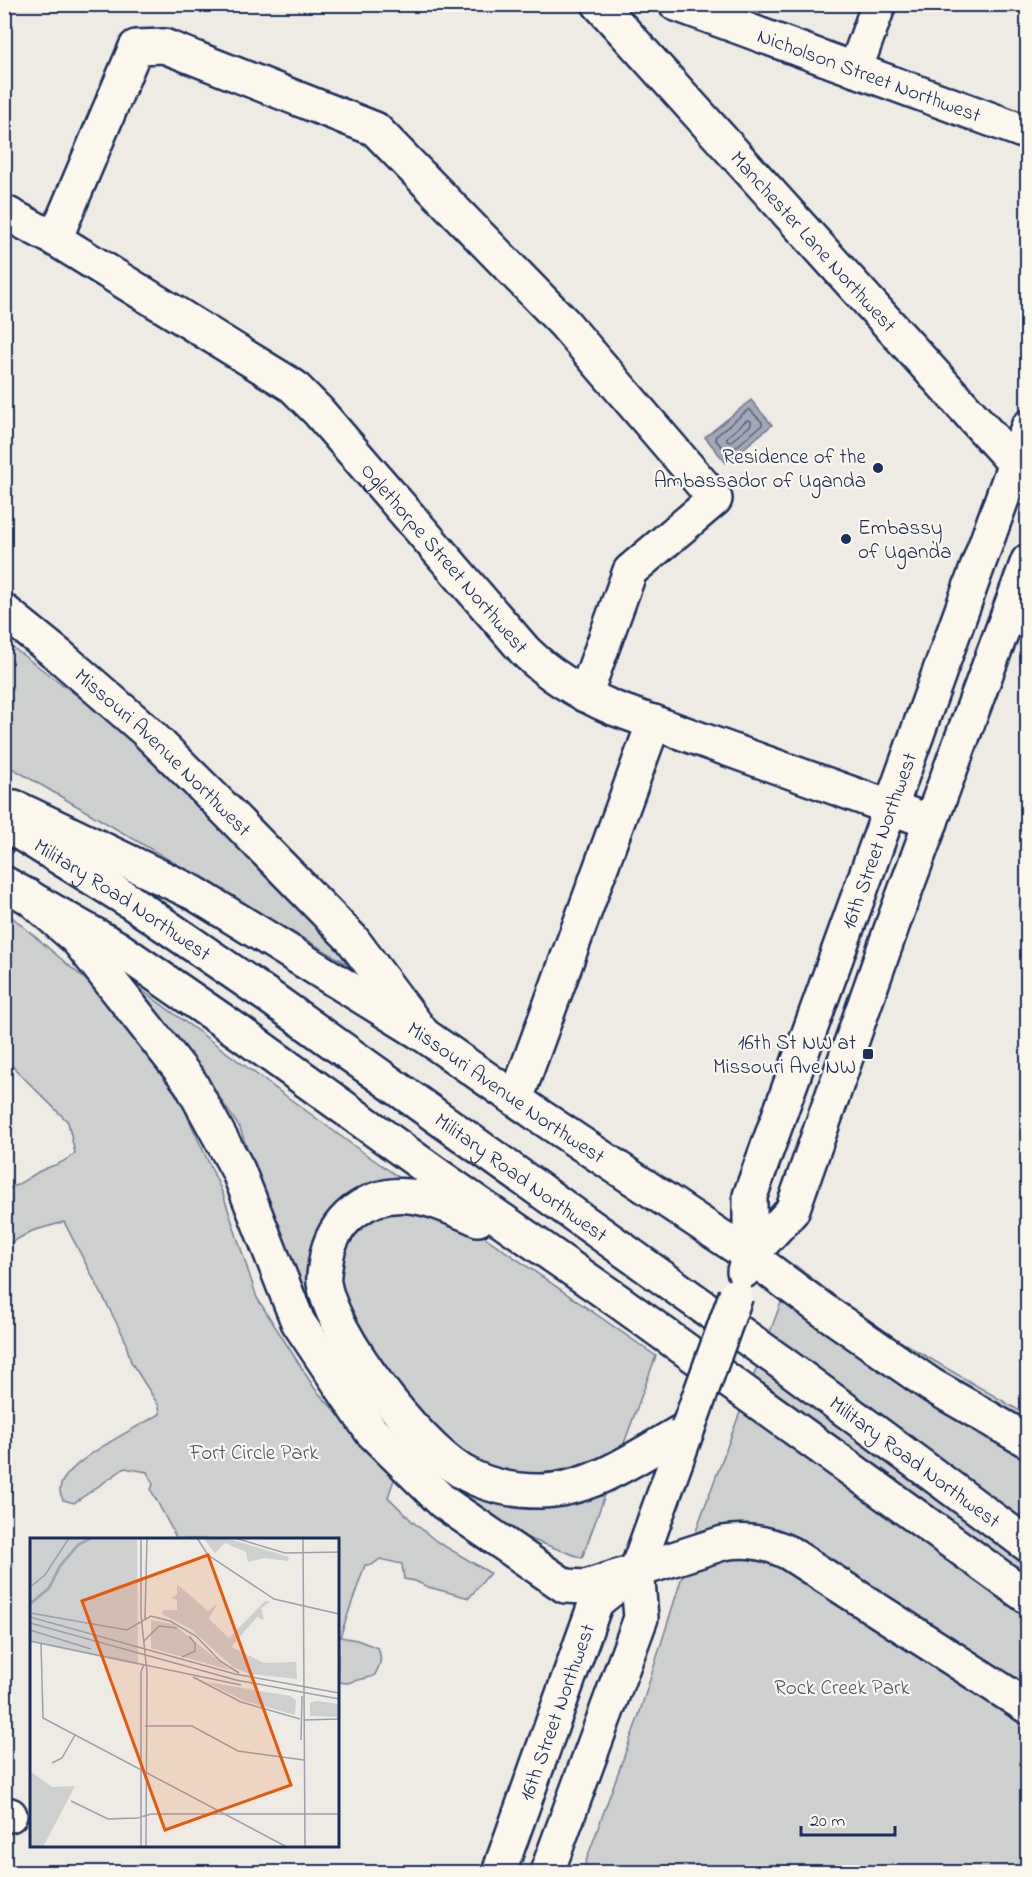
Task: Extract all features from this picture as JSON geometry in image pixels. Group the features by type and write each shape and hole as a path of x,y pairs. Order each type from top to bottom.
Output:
{"main road":[{"name":"Manchester Lane Northwest","path":"599,4 1021,470"},
{"name":"Nicholson Street Northwest","path":"676,4 1028,133"},
{"path":"855,70 879,4"},
{"path":"55,239 136,47 164,45 375,129 564,323 715,499 630,571 585,695"},
{"name":"Oglethorpe Street Northwest","path":"4,212 55,239 293,386 318,411 525,651 545,669 585,695 613,708 931,822"},
{"name":"16th Street Northwest","path":"548,1872 641,1618 637,1569 750,1256 750,1196 889,807 1021,470 1028,427"},
{"name":"16th Street Northwest","path":"750,1256 792,1211 895,918 1028,561"},
{"name":"Missouri Avenue Northwest","path":"4,612 61,657 145,730 214,798 352,939 424,1035 750,1256 931,1384 1028,1441"},
{"path":"516,1099 654,722"},
{"path":"4,803 194,893 424,1035"},
{"name":"Military Road Northwest","path":"4,823 128,900 287,1010 782,1363 1028,1545"},
{"path":"16,890 77,939 190,1082 238,1170 298,1322 371,1431 443,1502 565,1586 586,1587 723,1543 746,1540 768,1544 789,1553 1028,1707"},
{"name":"Military Road Northwest","path":"16,890 116,947 239,1032 433,1172 544,1248 1028,1597"},
{"path":"544,1248 435,1202 409,1196 374,1199 344,1220 333,1236 327,1256 324,1280 328,1303 363,1363 394,1406 444,1458 462,1471 481,1480 526,1491 564,1489 584,1484 688,1428"},
{"path":"931,1384 1028,1460"},
{"name":"16th Street Northwest","path":"499,1872 596,1602 637,1569"}],"green space":[{"path":"4,641 115,724 305,908 351,966 5,764"},
{"name":"Fort Circle Park","path":"5,911 114,1004 181,1102 223,1194 257,1298 315,1389 395,1477 388,1497 436,1541 490,1573 469,1598 404,1579 402,1564 380,1559 372,1565 365,1565 340,1637 357,1640 378,1648 380,1662 374,1676 347,1683 339,1682 339,1538 176,1538 151,1490 153,1484 147,1472 125,1468 74,1503 63,1500 60,1491 63,1481 72,1470 101,1447 160,1414 159,1406 131,1362 124,1337 64,1222 32,1231 5,1244 5,1190 62,1162 75,1153 68,1122 5,1059"},
{"path":"139,988 354,1146 656,1356 582,1558 503,1529 435,1471 352,1380 287,1265 240,1128 195,1061"},
{"name":"Rock Creek Park","path":"795,1265 869,1323 1027,1415 1027,1872 582,1872 638,1718 699,1522"}],"water":[{"path":"751,400 772,425 726,463 705,437"}],"place":[{"name":"Residence of the Ambassador of Uganda","path":"878,468"},
{"name":"Embassy of Uganda","path":"846,539"},
{"name":"16th St NW at Missouri Ave NW","path":"868,1054"}]}
